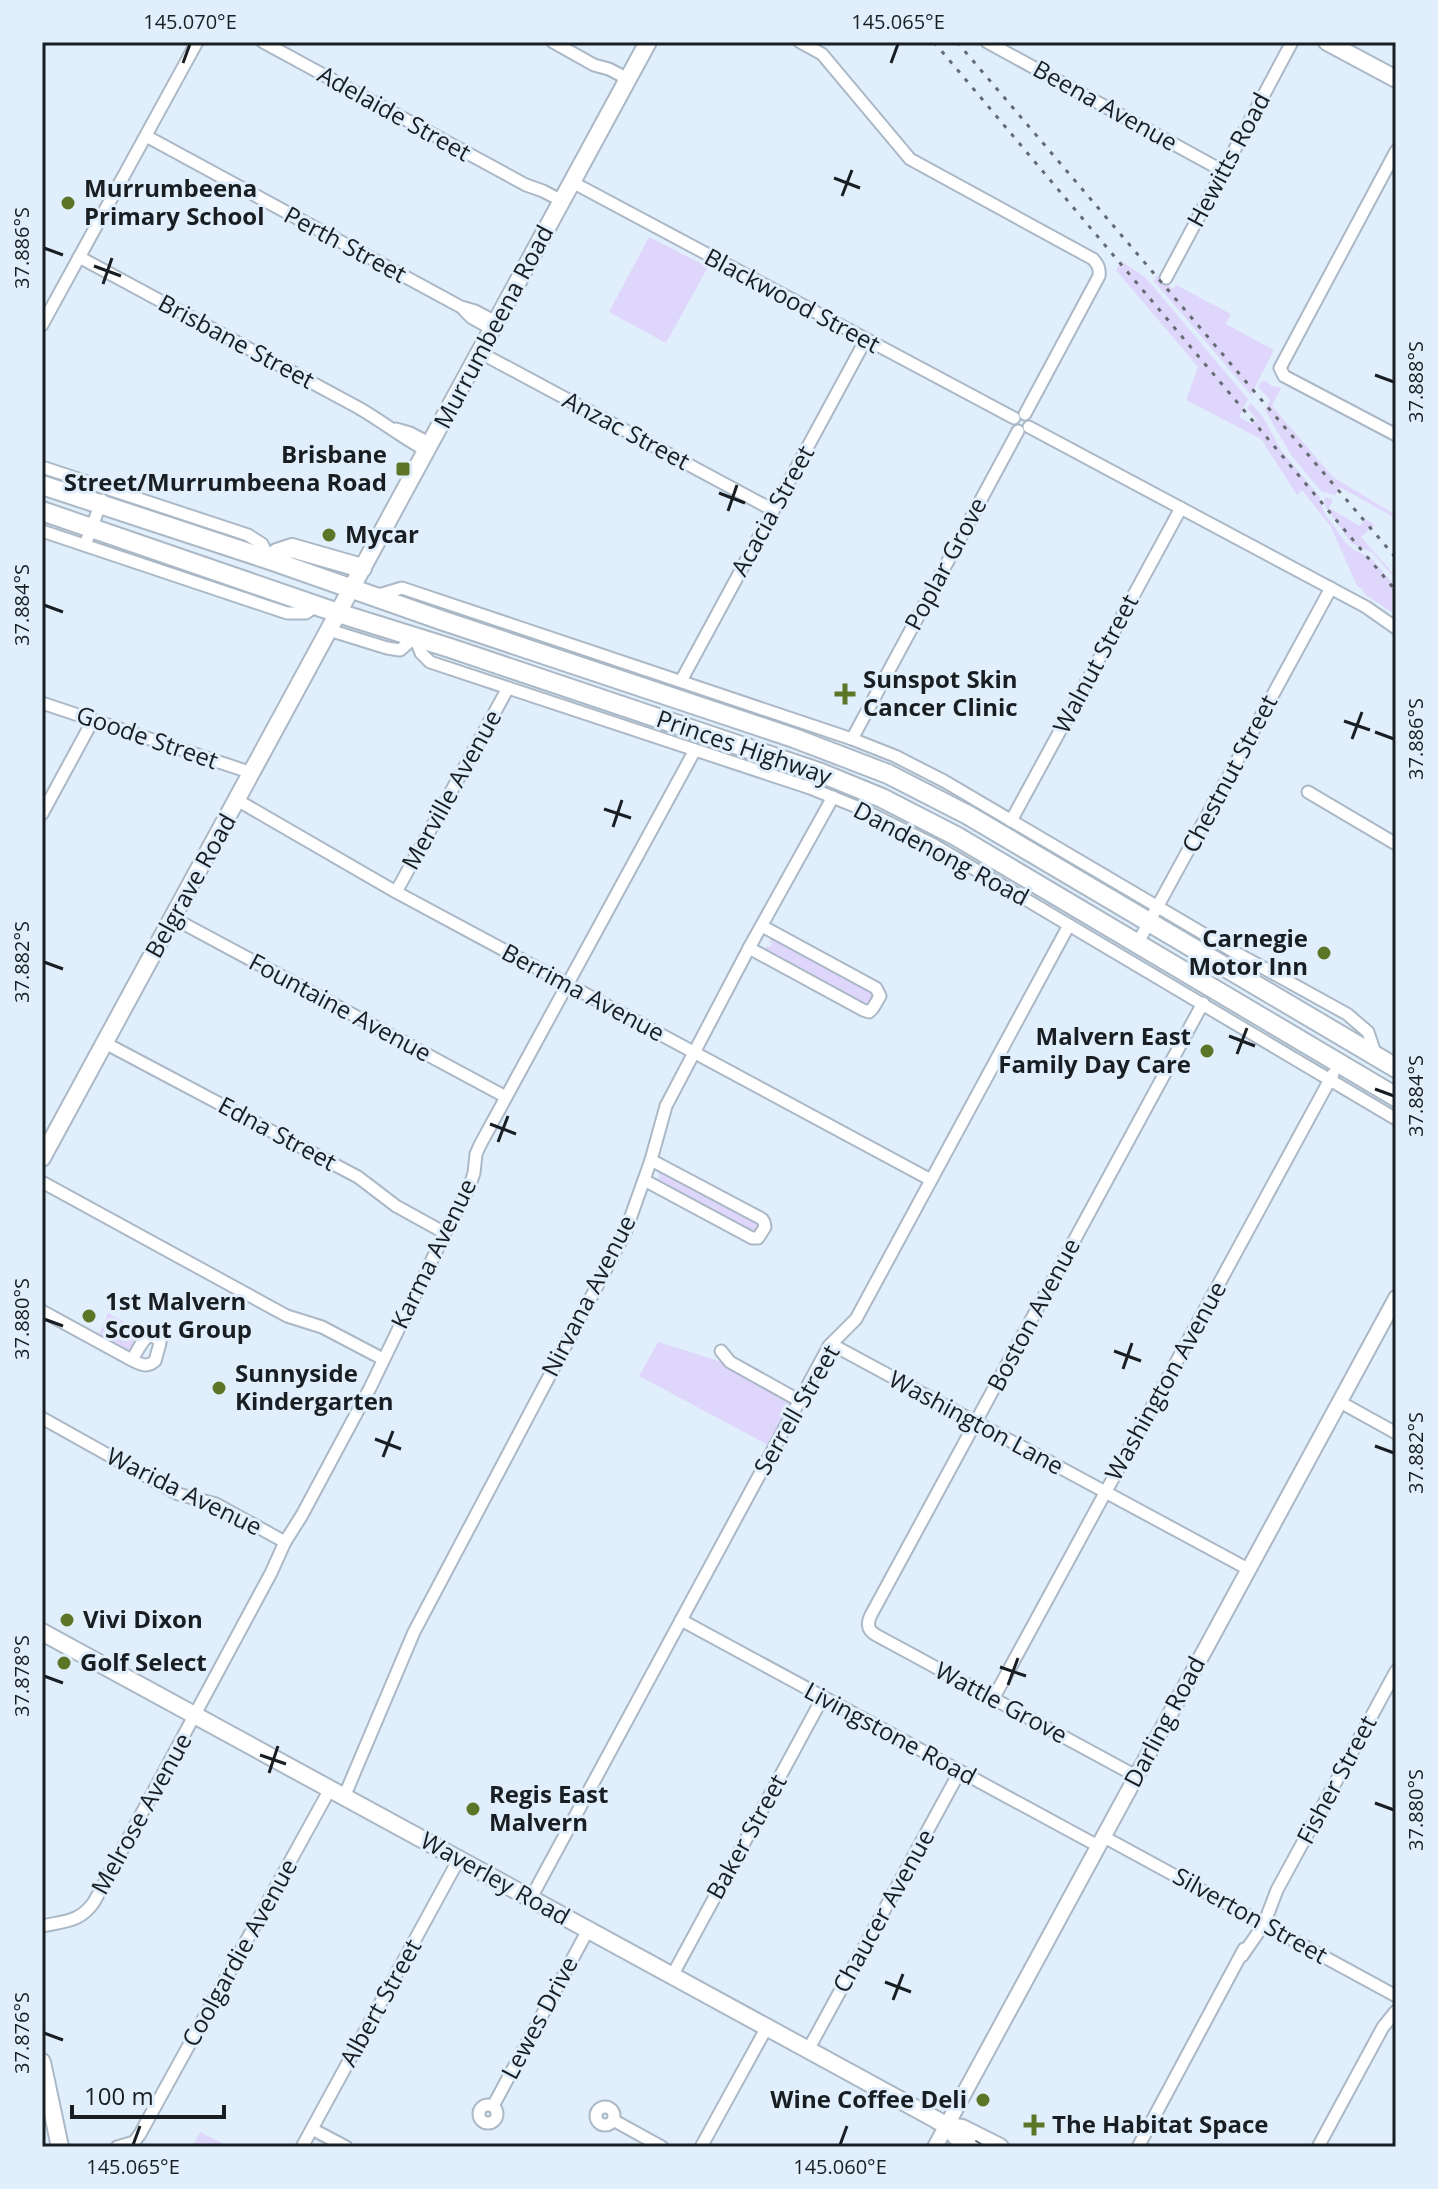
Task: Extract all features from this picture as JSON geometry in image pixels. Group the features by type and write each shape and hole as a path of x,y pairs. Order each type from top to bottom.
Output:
{"highway":[{"name":"Princes Highway","path":"42,485 103,496 270,560 854,760 924,791 1154,915 1331,1030 1396,1068"},
{"name":"Princes Highway","path":"42,511 89,536 317,605 843,782 923,818 1133,952 1334,1071 1396,1097"},
{"path":"270,560 277,553 292,548 362,568"},
{"path":"770,756 779,733"},
{"path":"1376,1056 1396,1052"}],"main road":[{"name":"Murrumbeena Road","path":"338,613 648,42"},
{"path":"1327,42 1396,79"},
{"name":"Belgrave Road","path":"42,1158 338,613"},
{"name":"Waverley Road","path":"42,1632 947,2126 962,2128 1000,2147"},
{"path":"42,2062 60,2147"},
{"name":"Waverley Road","path":"947,2126 957,2138 974,2147"}],"street":[{"path":"42,325 197,42"},
{"name":"Adelaide Street","path":"263,42 526,185 543,191 560,204"},
{"path":"553,42 594,65 609,69 626,82"},
{"path":"800,42 822,54 910,159 1098,264 1099,276 1019,416 1029,418 1024,429 1331,588 1396,628"},
{"name":"Beena Avenue","path":"987,42 1223,171"},
{"name":"Hewitts Road","path":"1166,278 1292,42"},
{"name":"Perth Street","path":"146,136 461,307 475,311 494,326"},
{"path":"1396,151 1282,360 1280,371 1287,378 1396,435"},
{"name":"Blackwood Street","path":"572,182 865,341 1019,416"},
{"name":"Brisbane Street","path":"79,257 392,427 410,433 429,448"},
{"name":"Acacia Street","path":"681,681 865,341"},
{"name":"Anzac Street","path":"479,352 773,510"},
{"name":"Poplar Grove","path":"852,739 1024,429"},
{"path":"42,467 103,496 89,536 42,531"},
{"name":"Walnut Street","path":"1011,821 1181,508"},
{"path":"375,596 402,588 852,739 914,765 1011,821 1154,915 1347,1014 1371,1038 1376,1056"},
{"name":"Chestnut Street","path":"1133,952 1331,588"},
{"path":"519,627 522,646"},
{"path":"329,630 400,650 415,637"},
{"name":"Dandenong Road","path":"415,637 421,653 430,662 857,807 934,845 1069,925 1133,952 1203,1003 1334,1071 1396,1119"},
{"name":"Merville Avenue","path":"396,892 508,688"},
{"name":"Goode Street","path":"42,703 252,773"},
{"path":"42,814 93,720"},
{"name":"Karma Avenue","path":"195,1715 370,1388 469,1188 476,1154 695,750"},
{"path":"1308,792 1396,844"},
{"name":"Nirvana Avenue","path":"337,1793 414,1632 625,1233 666,1106 833,797"},
{"name":"Berrima Avenue","path":"237,800 396,892 931,1180"},
{"name":"Fountaine Avenue","path":"173,918 506,1097"},
{"name":"Serrell Street","path":"531,1898 831,1344 854,1323 1069,925"},
{"path":"749,948 863,1010 869,1012 873,1008 880,996 876,988 762,926"},
{"name":"Boston Avenue","path":"868,1628 871,1615 1203,1003"},
{"path":"1331,1030 1342,1024 1361,1025"},
{"name":"Edna Street","path":"105,1043 358,1177 396,1206 445,1233"},
{"name":"Washington Avenue","path":"993,1699 1334,1071"},
{"path":"644,1180 752,1238 758,1238 765,1227 762,1219 651,1160"},
{"path":"42,1182 287,1316 322,1327 383,1359"},
{"name":"Darling Road","path":"935,2147 1396,1298"},
{"path":"42,1311 128,1358"},
{"name":"Washington Lane","path":"831,1344 1248,1569"},
{"path":"721,1351 730,1362 800,1401"},
{"path":"1340,1402 1396,1433"},
{"name":"Warida Avenue","path":"42,1418 178,1494 216,1504 285,1542"},
{"name":"Livingstone Road","path":"681,1620 960,1771 1101,1842"},
{"name":"Wattle Grove","path":"868,1628 1136,1776"},
{"name":"Fisher Street","path":"1138,2147 1396,1671"},
{"name":"Baker Street","path":"672,1976 823,1697"},
{"name":"Melrose Avenue","path":"42,1926 78,1918 88,1911 195,1715"},
{"name":"Chaucer Avenue","path":"808,2050 960,1771"},
{"name":"Coolgardie Avenue","path":"117,2147 134,2142 140,2134 337,1793"},
{"name":"Silverton Street","path":"1101,1842 1260,1922 1396,1996"},
{"name":"Albert Street","path":"302,2147 459,1859"},
{"name":"Lewes Drive","path":"493,2106 588,1930"},
{"path":"1383,2027 1396,1996"},
{"path":"1318,2147 1383,2027 1396,2011"},
{"path":"701,2147 767,2027"},
{"path":"613,2120 662,2147"},
{"path":"312,2129 346,2147"}],"shaded area":[{"path":"649,237 708,267 666,343 609,312"},
{"path":"1121,261 1146,278 1248,399 1239,417 1252,424 1257,420 1247,408 1251,403 1263,417 1281,450 1319,496 1324,512 1345,542 1371,558 1396,587 1396,615 1357,586 1331,527 1302,490 1297,495 1261,439 1186,400 1198,367 1116,270"},
{"path":"1157,275 1173,289 1176,285 1231,314 1226,324 1274,350 1251,395 1154,281"},
{"path":"1265,381 1281,388 1272,406 1333,477 1396,515 1395,518 1340,487 1335,495 1322,492 1291,455 1265,410 1270,400 1258,387"},
{"path":"1324,499 1333,500 1329,508 1360,526 1365,519 1375,525 1361,537 1396,580 1373,553 1351,543 1325,506"},
{"path":"772,936 869,988 874,994 872,1000 864,1005 764,952 772,943 769,942"},
{"path":"660,1169 758,1222 761,1227 754,1234 656,1181"},
{"path":"108,1313 144,1333 133,1353 99,1334"},
{"path":"658,1342 716,1360 793,1406 770,1446 639,1376"},
{"path":"200,2132 222,2143 219,2147 192,2147"}],"tram line":[{"path":"976,2141 986,2147"}],"railway":[{"path":"934,42 1396,591"},
{"path":"957,42 1396,558"}],"place":[{"name":"Murrumbeena Primary School","path":"68,203"},
{"name":"Brisbane Street/Murrumbeena Road","path":"403,469"},
{"name":"Mycar","path":"329,535"},
{"name":"Sunspot Skin Cancer Clinic","path":"845,694"},
{"name":"Carnegie Motor Inn","path":"1324,953"},
{"name":"Malvern East Family Day Care","path":"1207,1051"},
{"name":"1st Malvern Scout Group","path":"89,1316"},
{"name":"Sunnyside Kindergarten","path":"219,1388"},
{"name":"Vivi Dixon","path":"67,1620"},
{"name":"Golf Select","path":"64,1663"},
{"name":"Regis East Malvern","path":"473,1809"},
{"name":"Wine Coffee Deli","path":"983,2100"},
{"name":"The Habitat Space","path":"1034,2125"}]}
